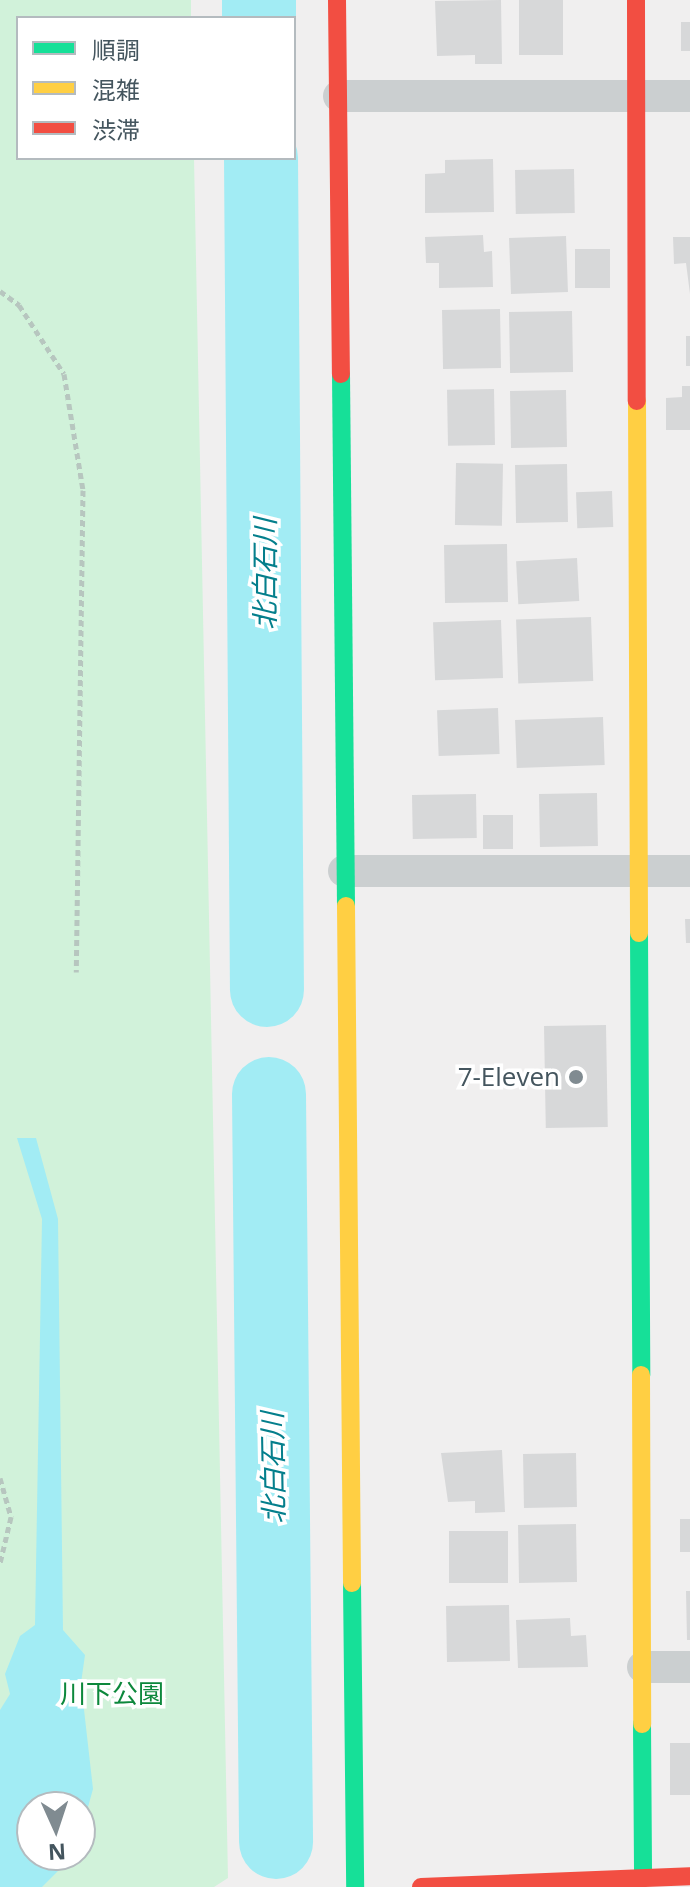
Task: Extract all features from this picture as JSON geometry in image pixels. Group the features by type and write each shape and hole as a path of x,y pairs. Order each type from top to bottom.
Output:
{"street":[{"path":"337,0 355,1887"},
{"path":"636,0 632,94 643,1878"},
{"path":"339,96 690,96"},
{"path":"344,871 690,871"},
{"path":"643,1667 690,1667"},
{"path":"421,1887 690,1876"}],"path":[{"path":"0,291 19,305 64,374 83,490 76,972"},
{"path":"0,1478 11,1517 0,1563"}],"green space":[{"name":"川下公園","path":"0,0 191,0 191,16 16,16 16,160 194,160 228,1878 214,1887 0,1887"}],"water":[{"path":"17,1138 36,1138 58,1219 63,1630 85,1655 81,1683 93,1789 16,1791 16,1871 58,1871 42,1887 0,1887 0,1710 10,1694 5,1674 20,1636 35,1625 42,1219"}],"building":[{"path":"501,0 502,64 475,64 475,55 437,56 435,1"},
{"path":"519,0 563,0 563,55 519,55"},
{"path":"681,22 690,22 690,51 681,51"},
{"path":"493,159 494,212 425,213 425,174 445,173 445,160"},
{"path":"574,169 575,213 516,214 515,170"},
{"path":"483,235 484,252 492,251 493,287 439,288 439,263 426,263 425,237"},
{"path":"566,236 568,292 511,294 509,238"},
{"path":"673,237 690,237 690,294 686,263 674,264"},
{"path":"575,249 610,249 610,288 575,288"},
{"path":"500,309 501,368 443,369 442,310"},
{"path":"572,311 573,372 510,373 509,312"},
{"path":"686,336 690,336 690,366 686,366"},
{"path":"682,386 690,386 690,430 666,430 666,398 682,397"},
{"path":"494,389 495,445 448,446 447,390"},
{"path":"566,390 567,447 511,448 510,391"},
{"path":"456,463 503,464 502,526 455,525"},
{"path":"567,464 568,522 516,523 515,465"},
{"path":"612,491 613,527 577,528 576,492"},
{"path":"507,544 508,602 445,603 444,545"},
{"path":"577,558 579,601 518,604 516,561"},
{"path":"591,617 593,681 518,684 516,620"},
{"path":"501,620 503,678 435,680 433,622"},
{"path":"498,708 500,754 439,756 437,710"},
{"path":"603,717 605,765 517,768 515,720"},
{"path":"597,793 598,846 540,847 539,794"},
{"path":"476,794 477,838 413,839 412,795"},
{"path":"483,815 513,815 513,849 483,849"},
{"path":"685,919 690,919 690,943 686,943"},
{"name":"7-Eleven","path":"606,1025 608,1127 546,1128 544,1026"},
{"path":"502,1450 505,1512 475,1513 475,1501 448,1502 441,1453"},
{"path":"576,1453 577,1507 524,1508 523,1454"},
{"path":"680,1519 690,1519 690,1552 680,1552"},
{"path":"576,1524 577,1582 519,1583 518,1525"},
{"path":"449,1531 508,1531 508,1583 449,1583"},
{"path":"686,1591 690,1591 690,1640 687,1640"},
{"path":"509,1605 510,1661 447,1662 446,1606"},
{"path":"570,1618 571,1636 586,1635 588,1667 518,1668 516,1620"},
{"path":"670,1743 690,1743 690,1795 670,1795"}],"waterway":[{"name":"北白石川","path":"259,0 259,16"},
{"name":"北白石川","path":"261,160 267,990"},
{"name":"北白石川","path":"269,1094 276,1842"}],"traffic: fast":[{"path":"341,374 346,906"},
{"path":"639,933 641,1375"},
{"path":"352,1583 355,1887"},
{"path":"642,1724 643,1878"}],"traffic: slow":[{"path":"637,401 639,933"},
{"path":"346,906 352,1583"},
{"path":"641,1375 642,1724"}],"traffic: jam":[{"path":"337,0 341,374"},
{"path":"636,0 637,401"},
{"path":"421,1887 690,1876"}],"place":[{"name":"7-Eleven","path":"576,1077"}]}
